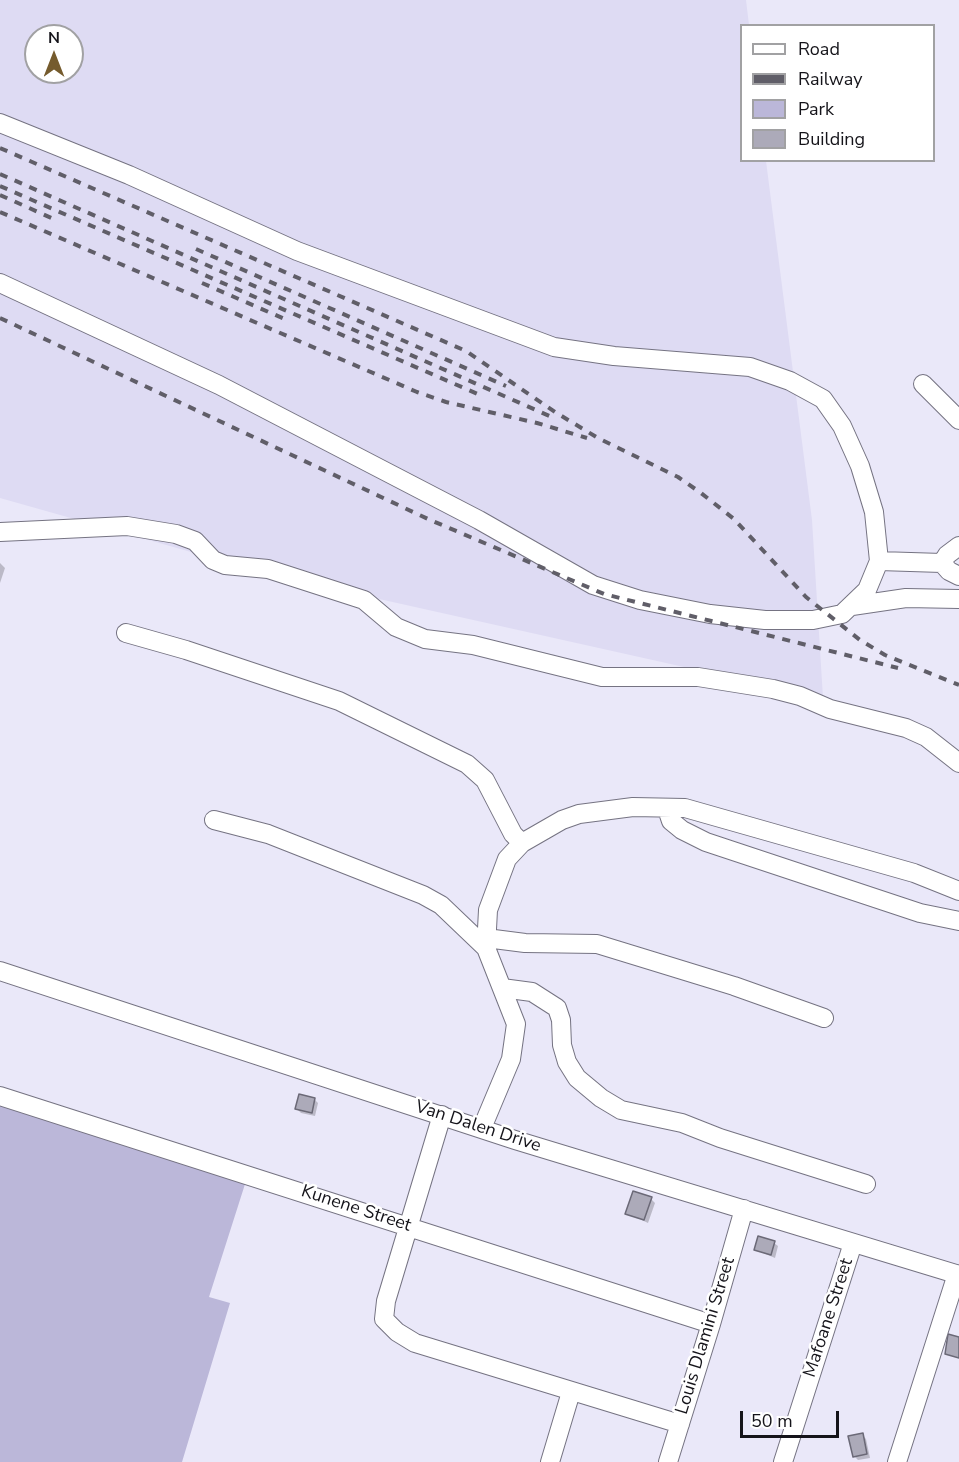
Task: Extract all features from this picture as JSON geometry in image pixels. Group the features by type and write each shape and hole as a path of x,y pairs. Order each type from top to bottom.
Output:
{"street":[{"path":"0,123 129,175 297,251 554,347 614,356 750,367 790,381 823,399 842,426 860,466 874,512 879,561 867,590 842,614 813,620 765,620 710,614 652,603 593,585 479,520 219,385 0,283"},
{"path":"923,384 959,420"},
{"path":"9,532 127,526 176,534 195,541 213,560 225,565 268,569 364,600 396,627 426,639 473,645 602,677 698,677 773,689 800,696 830,709 906,728 926,737 959,763"},
{"path":"942,563 947,555 959,546"},
{"path":"879,561 942,563 949,571 959,576"},
{"path":"850,606 906,598 959,599"},
{"path":"126,633 186,650 339,701 467,764 485,780 513,834 522,843"},
{"path":"482,1128 511,1059 516,1024 486,943 488,910 507,858 522,843 562,820 579,814 633,807 667,809 672,807 700,811 914,873 959,891"},
{"path":"667,809 671,821 682,830 706,842 920,913 959,921"},
{"path":"214,820 268,834 423,895 441,905 486,943 597,944 734,986 824,1018"},
{"name":"Van Dalen Drive","path":"0,971 482,1128 958,1274"},
{"path":"502,988 532,992 557,1008 561,1020 562,1045 567,1062 577,1078 601,1098 621,1110 682,1123 720,1138 866,1184"},
{"name":"Kunene Street","path":"0,1096 711,1324"},
{"path":"442,1115 386,1301 384,1319 397,1332 415,1343 680,1424"},
{"name":"Louis Dlamini Street","path":"668,1462 744,1209"},
{"name":"Mafoane Street","path":"783,1462 853,1243"},
{"path":"897,1462 958,1274"},
{"path":"550,1462 571,1392"}],"shaded area":[{"path":"0,0 746,0 749,24 740,24 740,162 766,162 812,520 823,698 276,576 0,498"}],"green space":[{"path":"0,1104 246,1181 209,1297 230,1303 182,1462 0,1462"}],"building":[{"path":"299,1094 315,1098 312,1113 295,1109"},
{"path":"633,1191 652,1197 644,1220 625,1214"},
{"path":"758,1236 775,1241 771,1255 754,1250"},
{"path":"948,1334 959,1337 959,1358 945,1354"},
{"path":"863,1433 867,1454 853,1457 848,1436"}],"railway":[{"path":"0,148 466,351 555,412 598,438 678,477 701,493 734,519 806,597 860,640 885,655 959,685"},
{"path":"0,174 554,418"},
{"path":"0,186 480,395"},
{"path":"0,195 56,220"},
{"path":"0,212 417,392 446,402 537,423 587,438"},
{"path":"196,249 506,386"},
{"path":"202,283 287,320"},
{"path":"0,318 428,519 604,594 898,668"}]}
